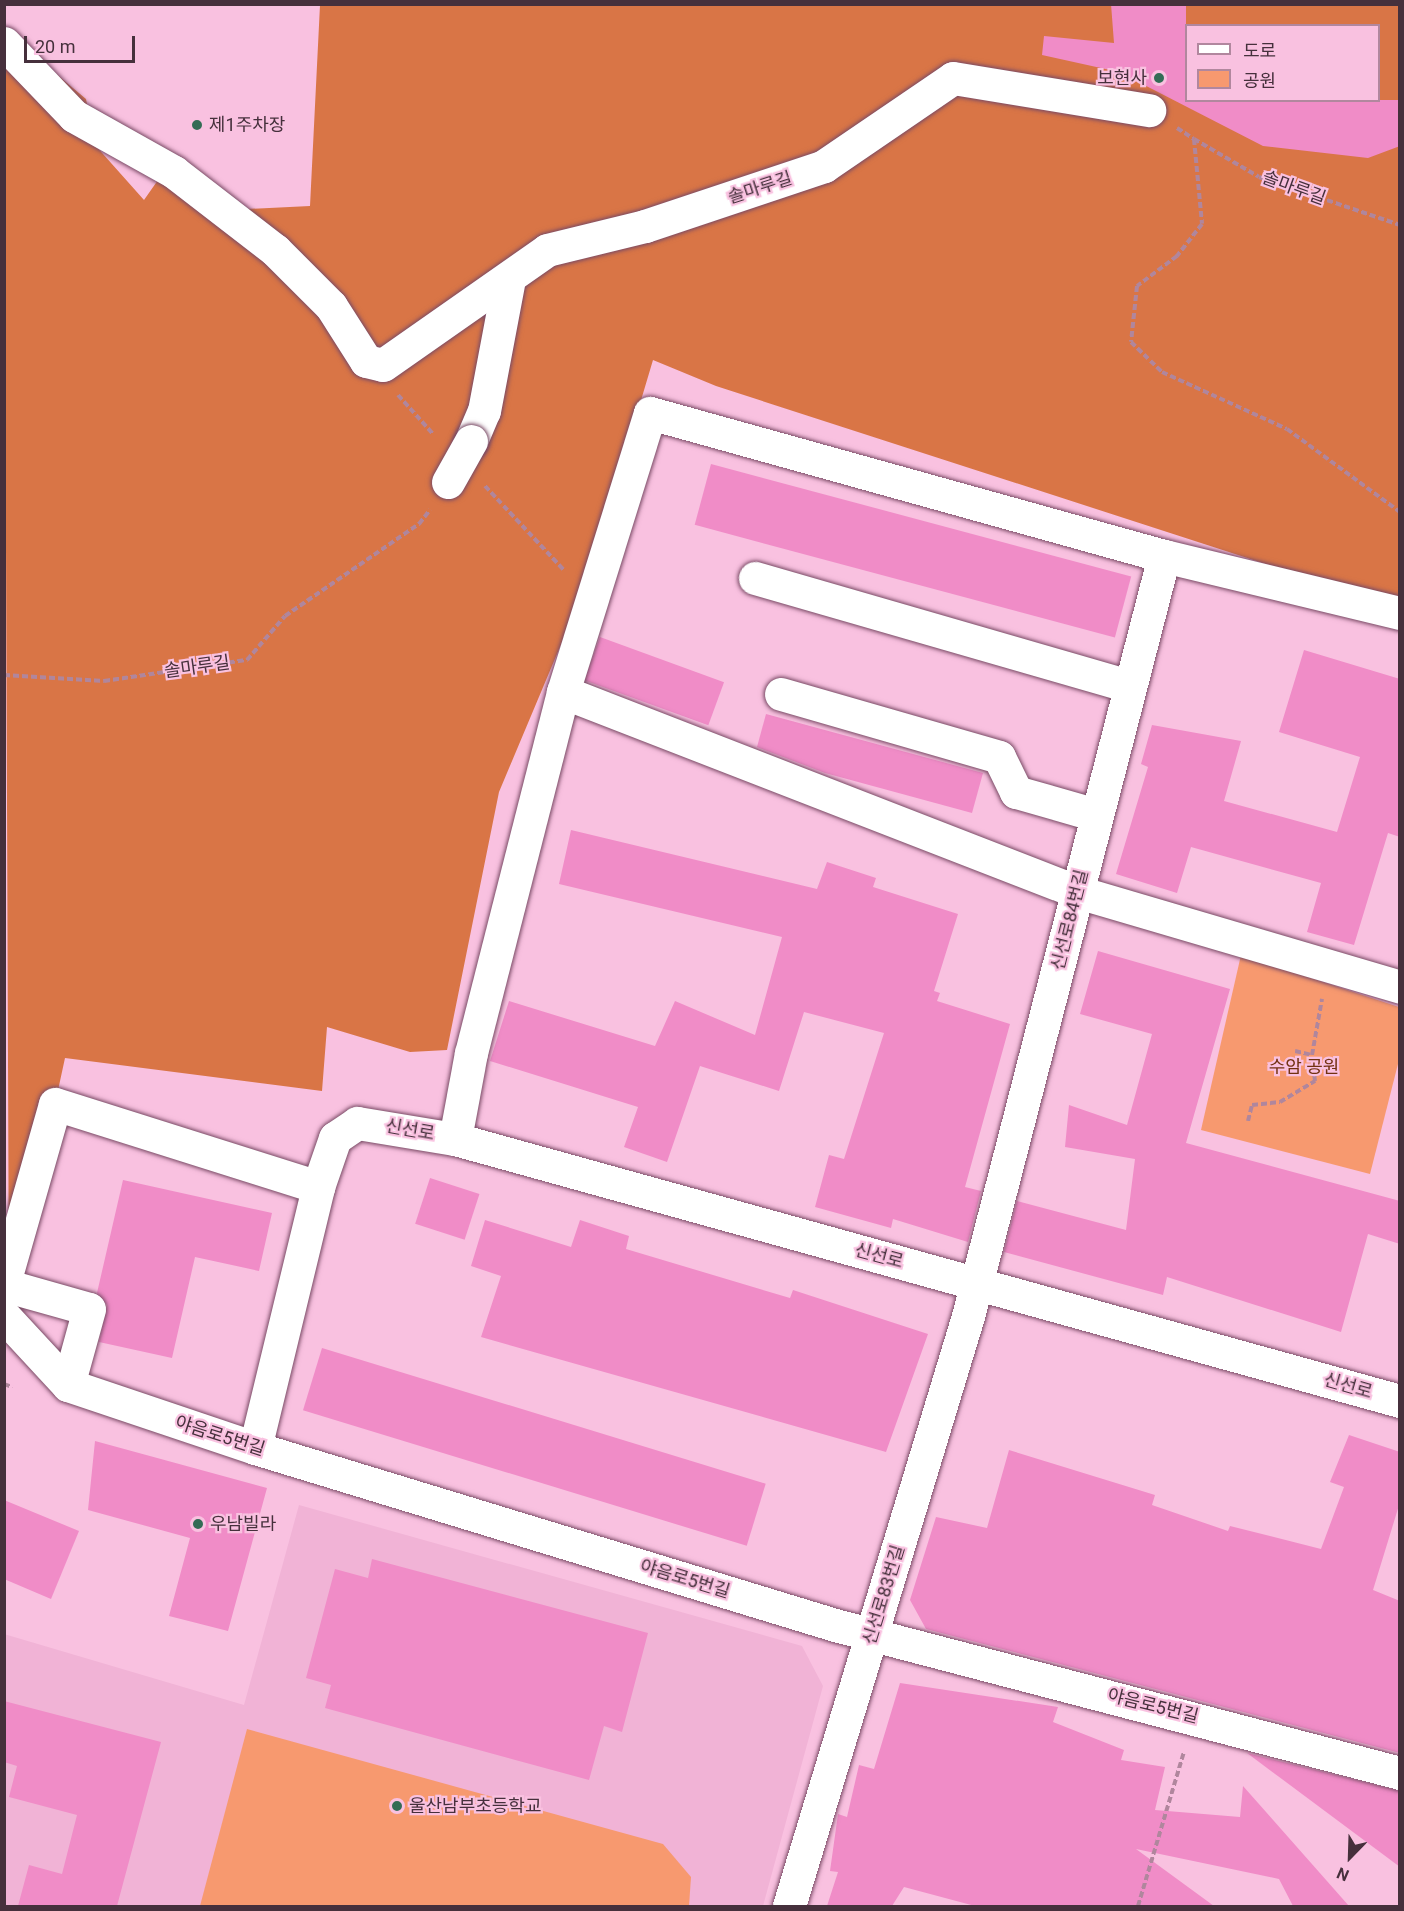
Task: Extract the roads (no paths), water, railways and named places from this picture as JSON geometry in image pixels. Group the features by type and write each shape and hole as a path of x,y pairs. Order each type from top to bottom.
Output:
{"street":[{"name":"솔마루길","path":"4,43 74,116 174,172 275,249 331,306 366,361 383,365 509,279 547,250 645,226 824,166 953,78 1149,110"},
{"path":"443,491 471,441 484,411 509,279"},
{"path":"455,1139 471,1053 563,692 650,413 1164,556 1400,613"},
{"name":"신선로84번길","path":"977,1283 1164,556"},
{"path":"755,578 1130,686"},
{"path":"563,692 1078,892 1400,987"},
{"path":"781,694 999,757 1016,792 1097,815"},
{"path":"68,1385 89,1309 4,1284 55,1104 318,1187 255,1448"},
{"name":"신선로","path":"318,1187 335,1138 357,1123 455,1139 1400,1401"},
{"name":"신선로83번길","path":"789,1906 873,1635 977,1283"},
{"name":"야음로5번길","path":"4,1316 68,1385 255,1448 873,1635 1193,1716 1400,1773"}],"place":[{"name":"보현사","path":"1159,78"},
{"name":"제1주차장","path":"197,125"},
{"name":"우남빌라","path":"198,1524"},
{"name":"울산남부초등학교","path":"397,1806"}],"park label":[{"name":"수암 공원","path":"1304,1067"}]}
